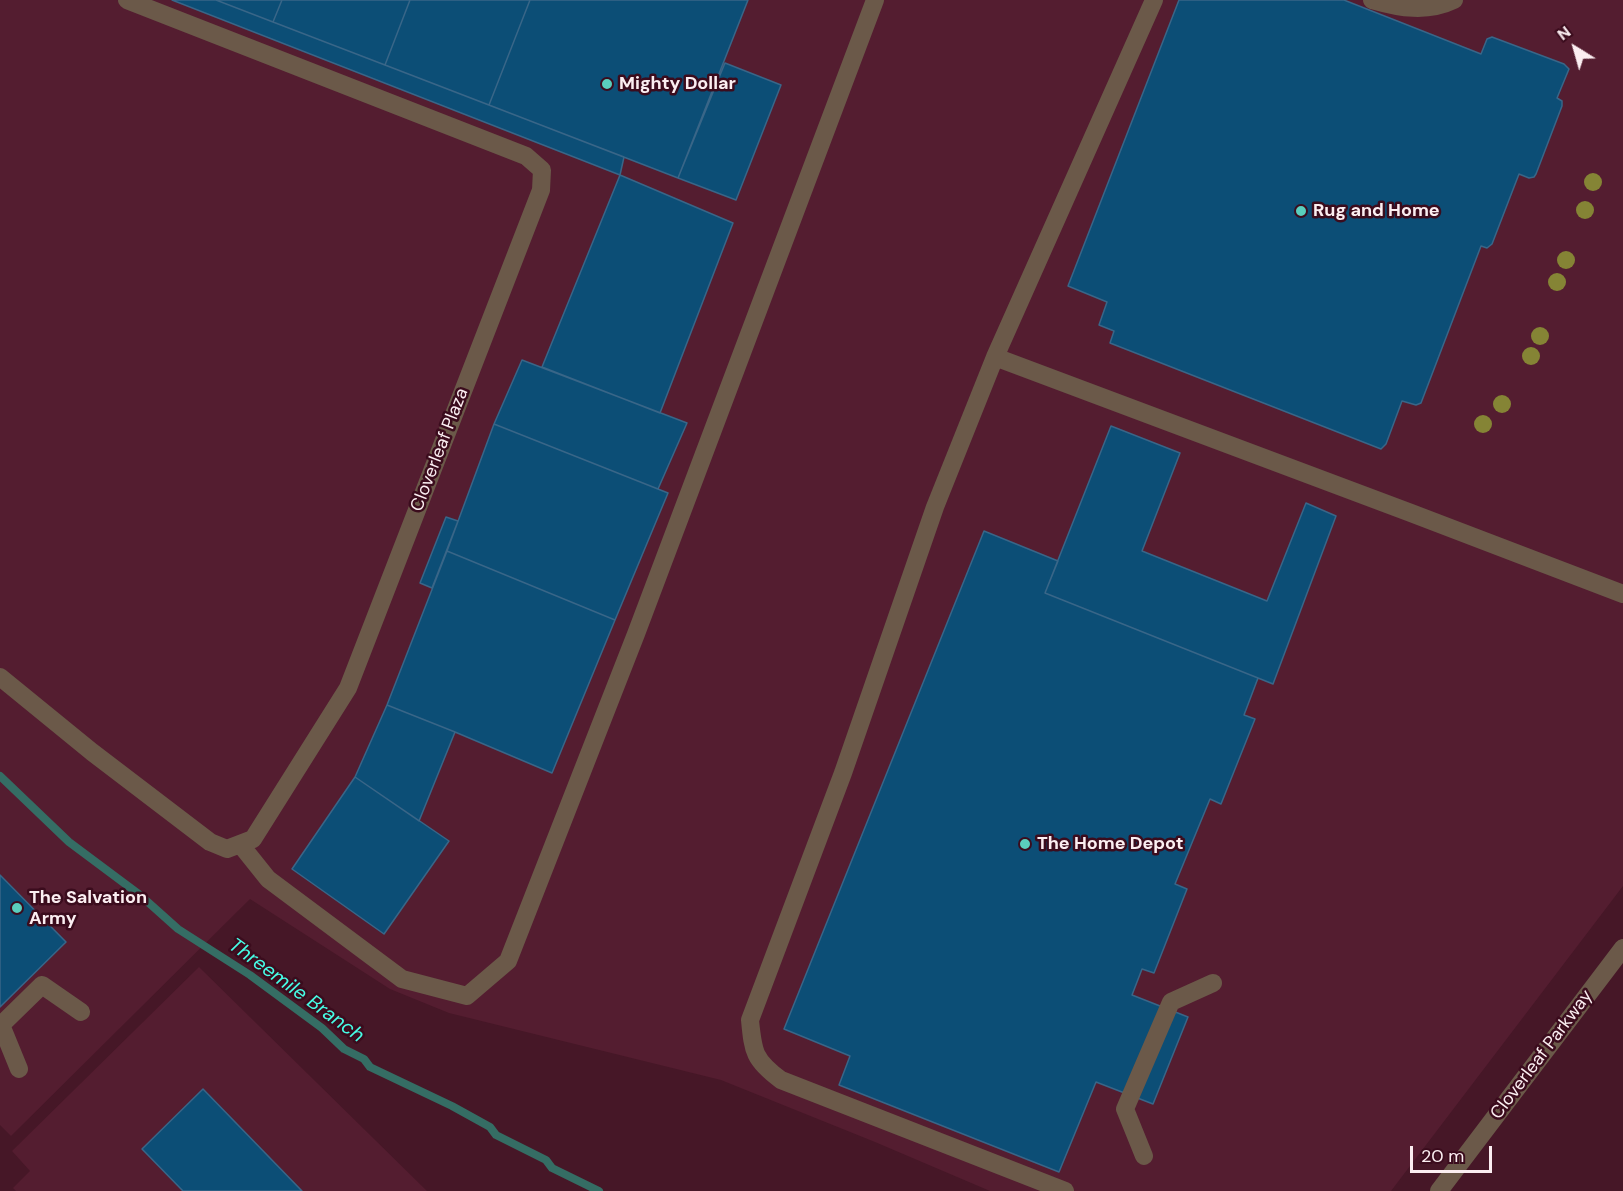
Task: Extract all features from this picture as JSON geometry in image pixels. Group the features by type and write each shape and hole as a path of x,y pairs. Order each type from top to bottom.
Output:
{"street":[{"name":"Cloverleaf Plaza","path":"127,0 526,156 542,170 541,190 348,688 253,840 240,844"},
{"path":"0,677 92,752 210,842 227,849 240,844 268,879 402,979 467,996 508,961 636,634 875,0"},
{"path":"1065,1191 781,1080 765,1068 756,1056 750,1020 843,773 935,507 995,357 1154,0"},
{"path":"1372,0 1397,7 1421,9 1454,0"},
{"path":"995,357 1623,594"},
{"name":"Cloverleaf Parkway","path":"1439,1191 1623,948"},
{"path":"1144,1156 1125,1109 1171,1002 1213,983"},
{"path":"19,1069 1,1025 42,986 81,1012"}],"shaded area":[{"path":"0,0 1623,0 1623,886 1391,1191 990,1191 721,1080 449,1013 390,989 250,899 11,1136 0,1125"},
{"path":"199,967 427,1191 16,1191 13,1188 30,1171 12,1151"}],"building":[{"path":"172,0 216,0 624,157 620,175"},
{"path":"216,0 282,0 273,22"},
{"path":"282,0 410,0 385,65 273,22"},
{"path":"410,0 530,0 489,105 385,65"},
{"name":"Mighty Dollar","path":"530,0 748,0 678,178 489,105"},
{"name":"Rug and Home","path":"1179,0 1344,0 1481,54 1487,39 1492,37 1564,64 1569,69 1557,98 1562,101 1562,106 1536,174 1529,178 1519,174 1492,244 1487,248 1481,246 1421,403 1416,405 1402,401 1386,444 1381,449 1110,343 1114,331 1099,325 1107,302 1068,286"},
{"path":"725,63 781,85 736,200 678,178"},
{"path":"620,175 733,223 660,413 542,367"},
{"path":"522,360 687,423 658,489 494,424"},
{"path":"494,424 668,493 615,620 447,551"},
{"path":"1111,426 1180,453 1142,551 1267,601 1306,503 1336,516 1273,684 1045,593"},
{"path":"446,517 458,521 432,588 420,583"},
{"name":"The Home Depot","path":"984,531 1058,561 1045,593 1258,678 1244,715 1255,719 1221,804 1210,799 1175,884 1187,889 1154,973 1142,969 1132,995 1188,1017 1153,1104 1096,1082 1059,1172 839,1085 850,1056 784,1029"},
{"path":"447,551 615,620 552,773 387,705"},
{"path":"387,705 455,732 419,821 355,777"},
{"path":"355,777 449,841 384,934 292,869"},
{"name":"The Salvation Army","path":"0,875 66,942 0,1007"},
{"path":"203,1089 302,1191 183,1191 142,1149"}],"waterway":[{"name":"Threemile Branch","path":"0,776 69,842 140,895 178,929 250,975 322,1028 344,1049 364,1059 370,1067 452,1106 490,1127 496,1135 546,1160 552,1168 599,1191"}],"place":[{"name":"Mighty Dollar","path":"607,84"},
{"name":"Rug and Home","path":"1301,211"},
{"name":"The Home Depot","path":"1025,844"},
{"name":"The Salvation Army","path":"17,908"}]}
